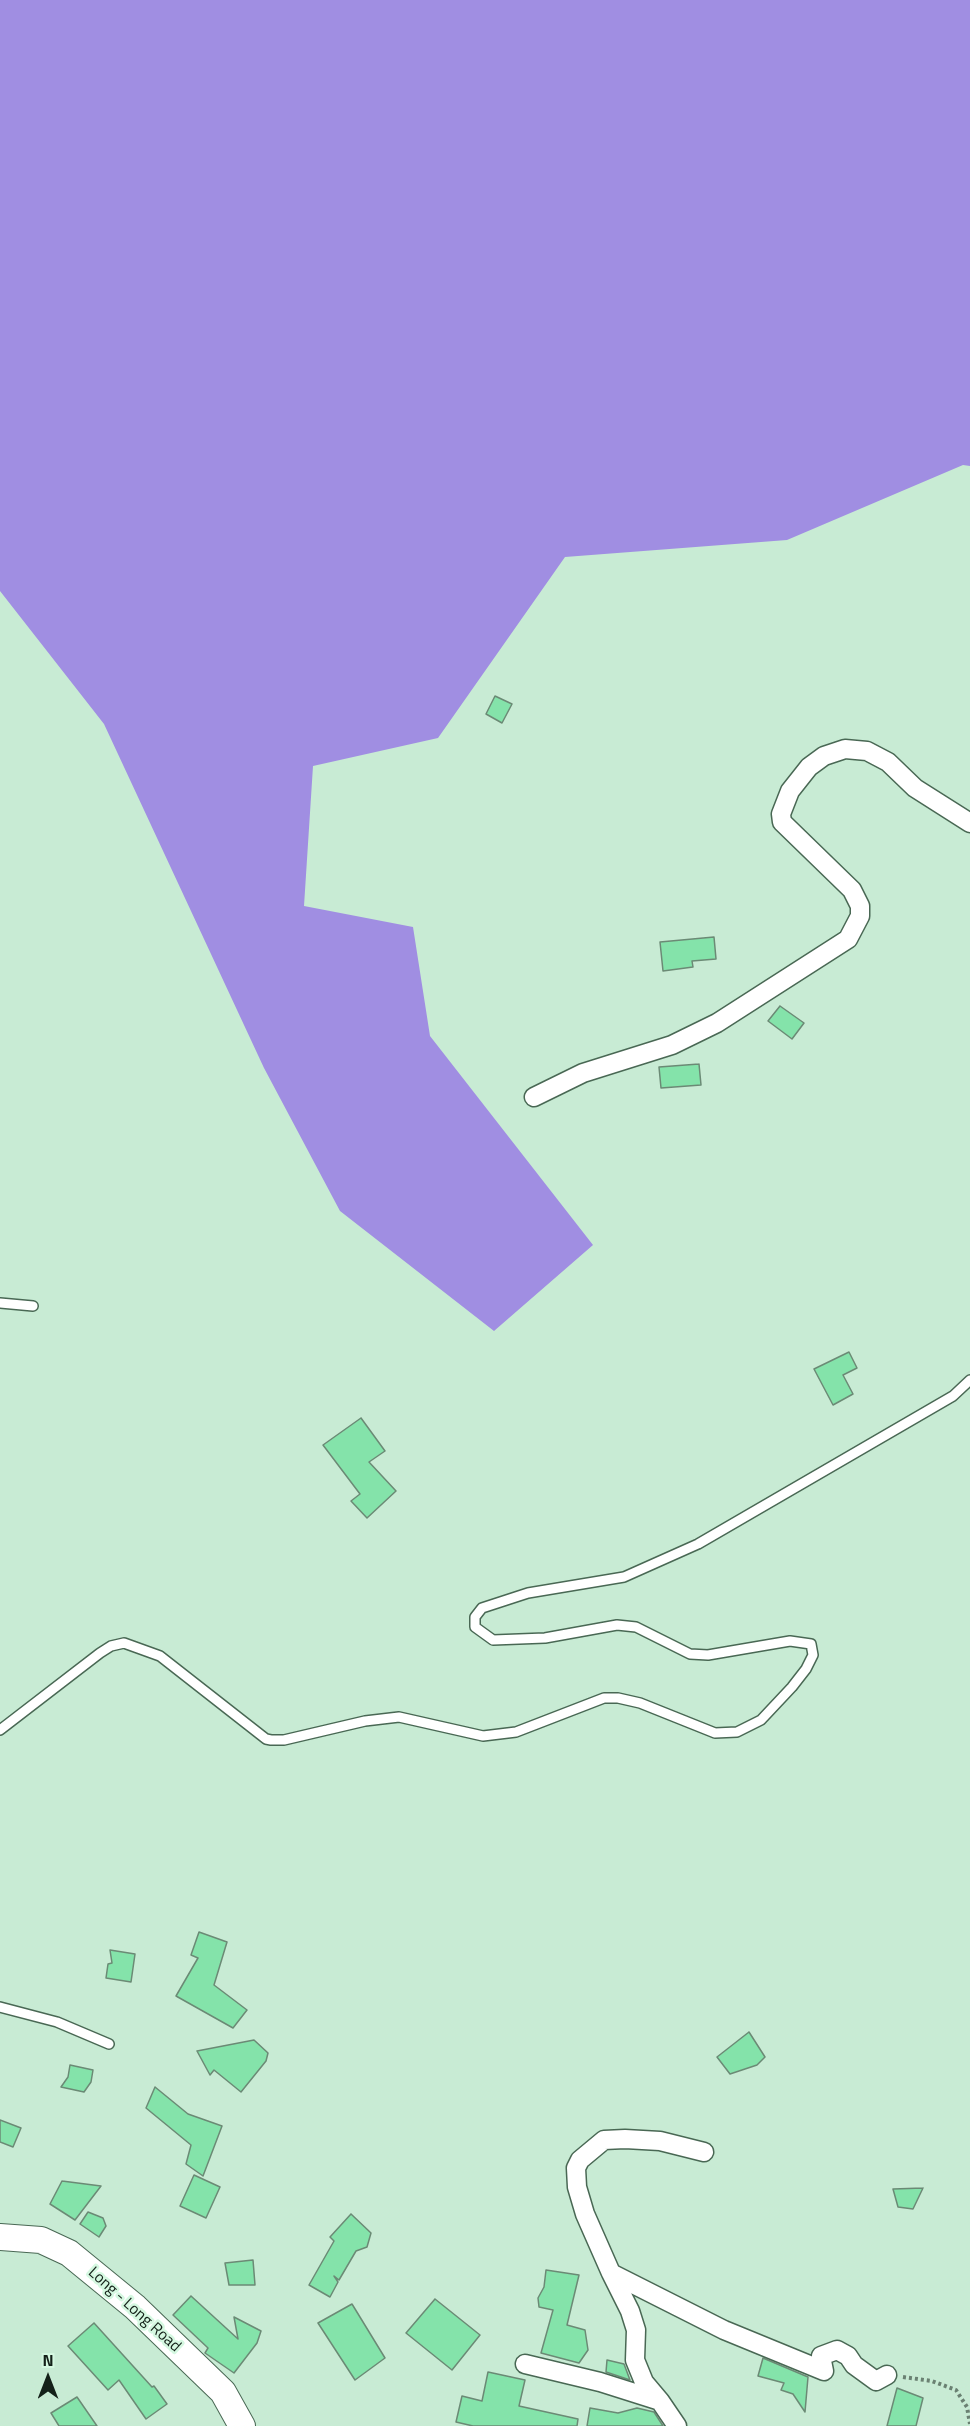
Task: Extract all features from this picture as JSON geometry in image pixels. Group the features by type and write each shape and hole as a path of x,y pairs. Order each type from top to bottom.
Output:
{"main road":[{"name":"Long - Long Road","path":"0,2237 50,2243 78,2260 135,2307 223,2392 242,2426"}],"street":[{"path":"534,1097 582,1073 672,1045 717,1023 848,939 860,916 860,906 852,890 782,822 781,814 790,791 809,767 824,756 845,749 867,751 888,762 915,788 970,823"},
{"path":"677,2426 644,2382 635,2360 636,2330 630,2311 585,2214 577,2187 576,2168 579,2160 604,2140 660,2141 704,2152"},
{"path":"611,2273 724,2330 824,2371 820,2355 837,2350 848,2356 854,2365 876,2381 887,2375"},
{"path":"525,2364 600,2382 660,2401"}],"lane":[{"path":"0,1303 33,1306"},
{"path":"0,1730 100,1653 111,1646 124,1643 160,1656 266,1739 271,1740 284,1740 365,1721 399,1717 483,1736 516,1732 604,1698 618,1698 640,1704 715,1734 737,1732 761,1720 799,1678 813,1655 811,1644 790,1641 708,1655 690,1654 636,1627 617,1625 544,1638 493,1640 475,1627 475,1617 482,1608 528,1593 624,1577 698,1544 953,1396 970,1380"},
{"path":"0,2007 57,2022 109,2044"}],"path":[{"path":"887,2375 932,2381 956,2390 967,2407 970,2424"}],"shaded area":[{"path":"0,0 970,0 970,466 963,465 787,540 565,557 438,738 313,766 304,906 413,927 430,1036 593,1245 494,1331 340,1211 264,1068 104,724 0,591"}],"building":[{"path":"495,696 512,704 502,723 486,714"},
{"path":"714,937 716,959 692,961 693,967 663,971 660,942"},
{"path":"780,1006 804,1023 792,1039 768,1021"},
{"path":"699,1064 701,1085 661,1088 659,1067"},
{"path":"849,1352 857,1368 843,1375 853,1394 833,1405 814,1369"},
{"path":"361,1418 385,1451 369,1462 396,1491 367,1518 351,1501 360,1494 323,1445"},
{"path":"199,1932 227,1942 214,1985 247,2010 233,2028 176,1996 198,1958 191,1955"},
{"path":"110,1950 135,1954 131,1982 106,1978 108,1964 112,1963"},
{"path":"749,2032 765,2057 757,2065 730,2074 717,2057"},
{"path":"254,2040 268,2053 266,2061 241,2092 214,2070 210,2075 197,2051"},
{"path":"70,2065 93,2070 91,2082 84,2092 61,2087 68,2077"},
{"path":"155,2087 188,2114 222,2126 203,2176 186,2164 191,2145 146,2108"},
{"path":"0,2120 21,2128 13,2147 0,2142"},
{"path":"194,2175 220,2187 206,2218 180,2206"},
{"path":"62,2181 101,2186 75,2220 50,2204"},
{"path":"923,2188 913,2209 898,2207 893,2189"},
{"path":"88,2212 103,2218 106,2226 99,2237 80,2224"},
{"path":"351,2214 371,2233 367,2247 356,2251 339,2280 334,2276 338,2282 330,2297 309,2285 334,2241 330,2237"},
{"path":"253,2260 255,2285 229,2285 225,2263"},
{"path":"546,2270 579,2275 567,2325 585,2330 588,2350 579,2363 541,2353 553,2310 539,2307 538,2298 544,2287"},
{"path":"191,2296 238,2339 234,2317 261,2331 257,2343 234,2373 205,2353 208,2348 173,2315"},
{"path":"435,2299 480,2335 452,2370 406,2333"},
{"path":"352,2304 385,2358 355,2380 318,2323"},
{"path":"94,2323 152,2387 154,2386 167,2404 146,2419 119,2380 108,2390 68,2346"},
{"path":"763,2358 808,2377 805,2412 793,2394 781,2390 784,2383 758,2376"},
{"path":"607,2360 624,2364 630,2380 606,2372"},
{"path":"488,2372 525,2380 519,2406 578,2419 577,2426 473,2426 456,2422 462,2396 482,2401"},
{"path":"897,2388 923,2398 916,2426 887,2426"},
{"path":"77,2397 97,2426 59,2426 51,2413"},
{"path":"590,2408 618,2413 637,2408 654,2412 663,2426 587,2426"}]}
